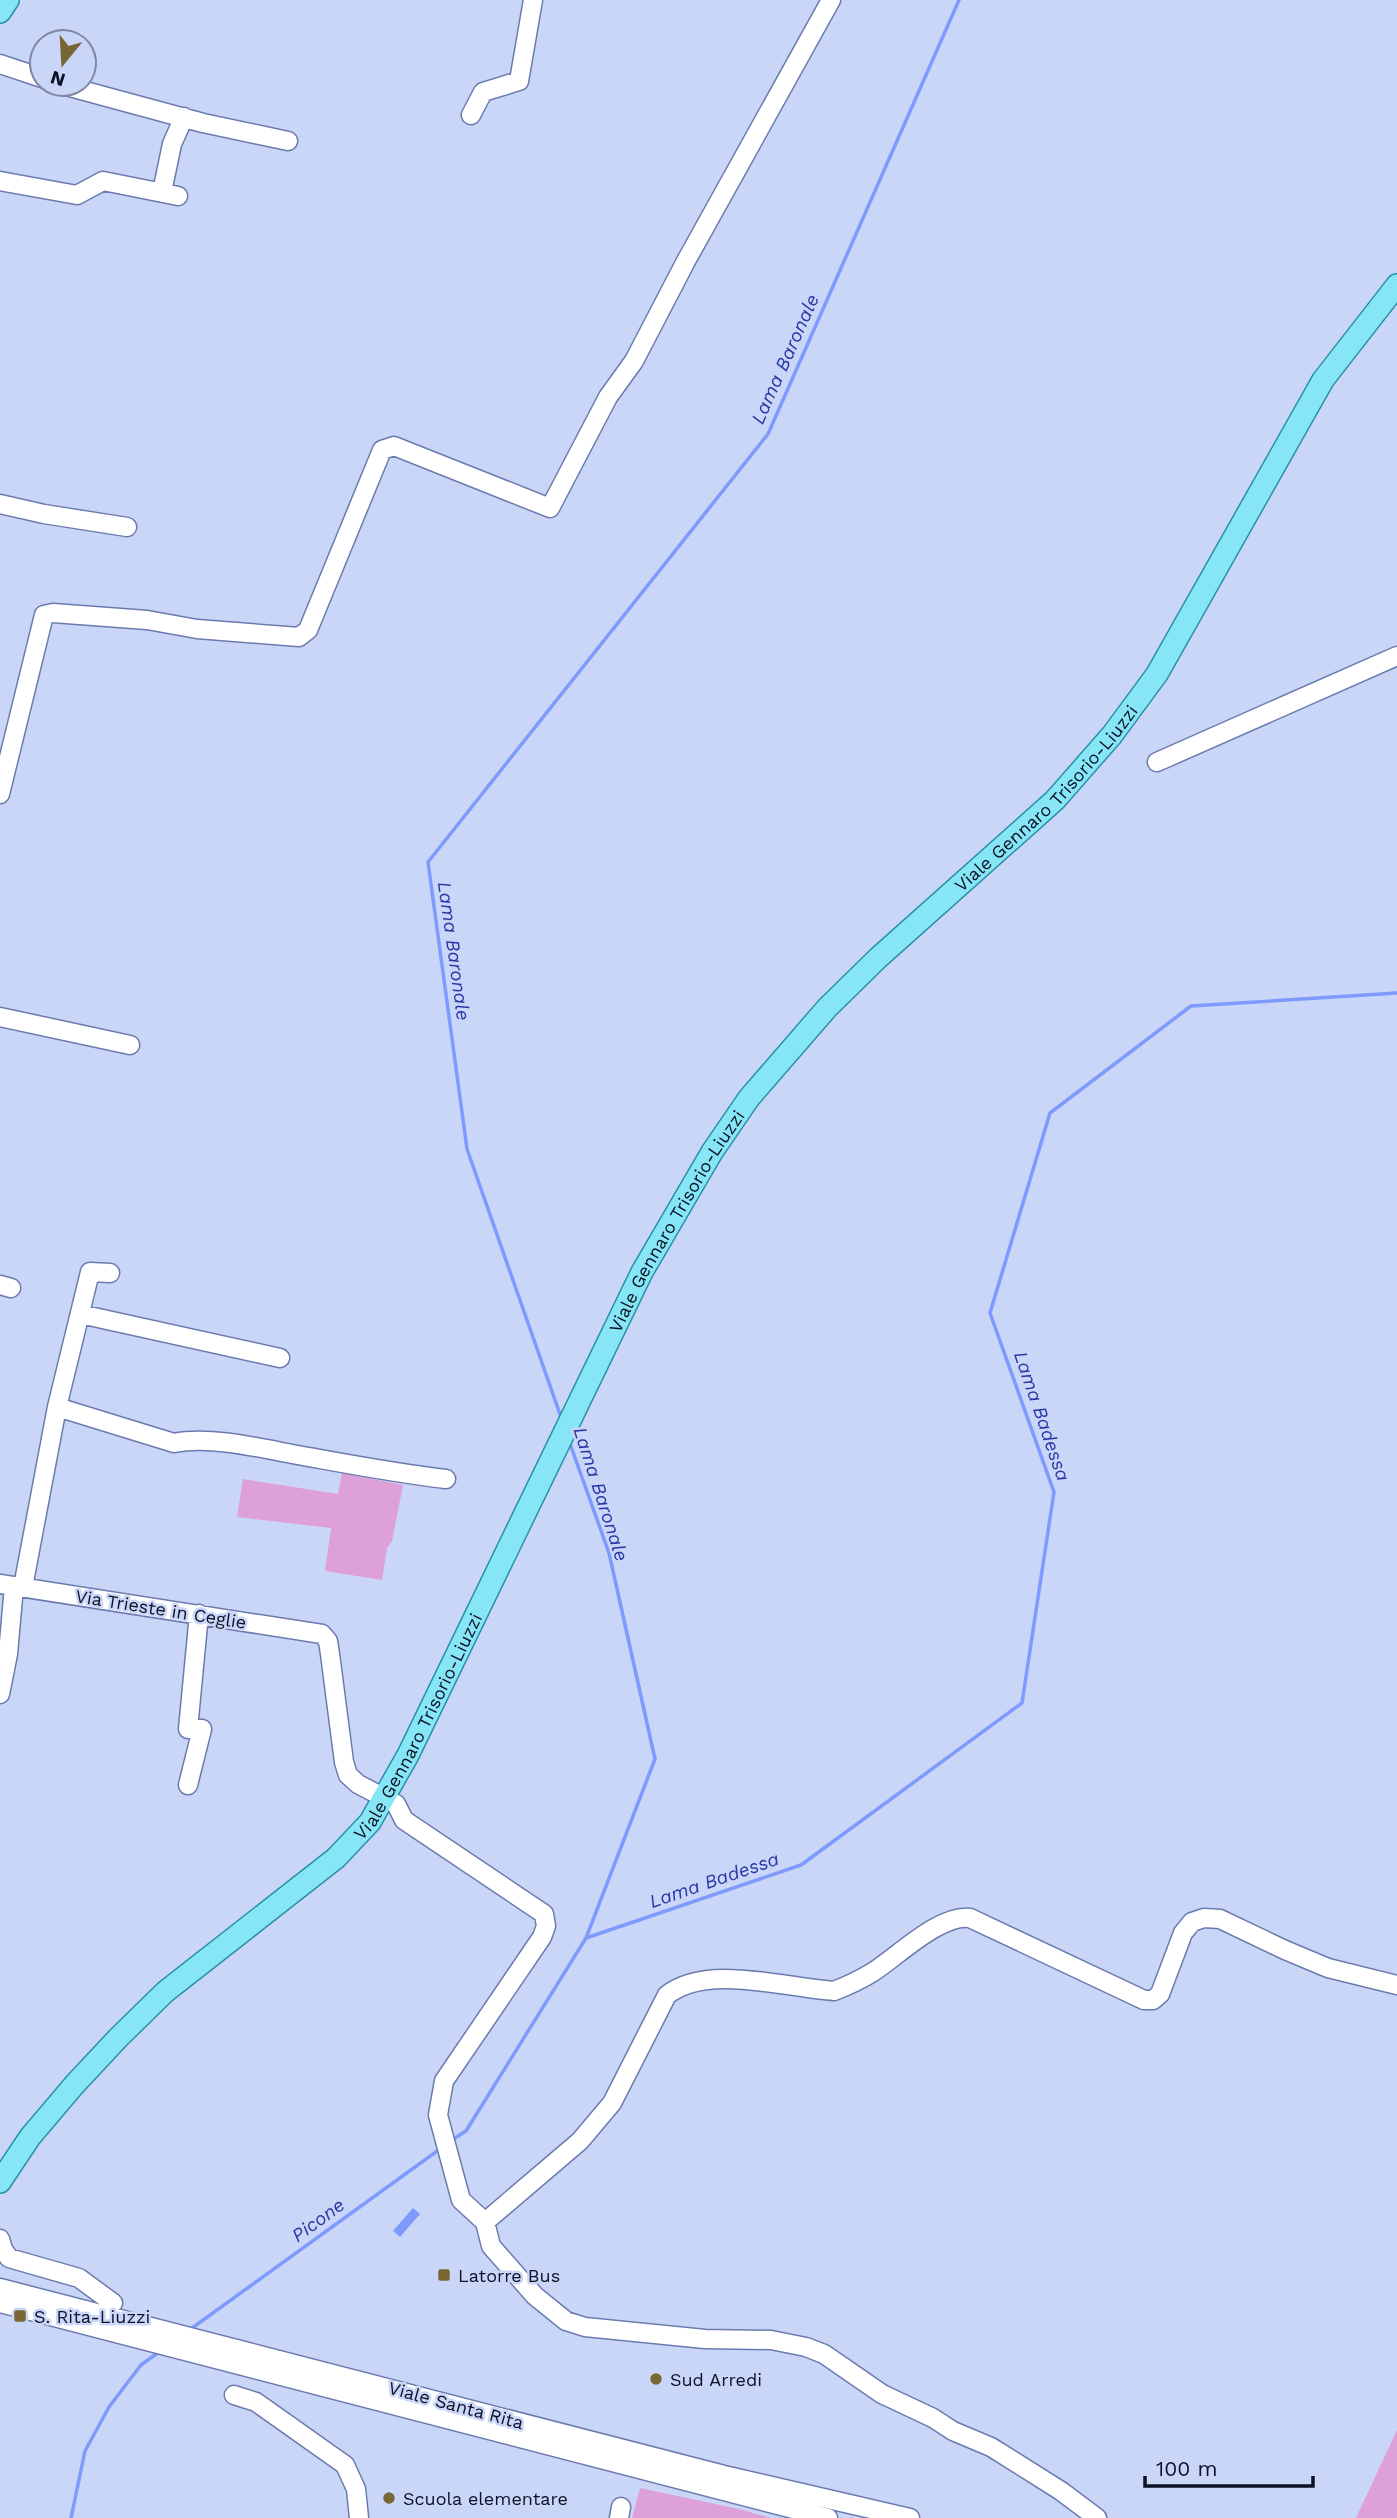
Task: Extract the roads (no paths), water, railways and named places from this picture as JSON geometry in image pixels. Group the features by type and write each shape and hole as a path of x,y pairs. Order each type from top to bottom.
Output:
{"main road":[{"path":"0,12 8,0"},
{"name":"Viale Gennaro Trisorio-Liuzzi","path":"0,2182 30,2137 118,2038 165,1992 336,1858 370,1822 587,1388 642,1272 712,1152 749,1098 827,1008 882,954 1055,800 1112,735 1157,674 1323,380 1397,285"}],"street":[{"path":"471,115 483,92 519,81 533,0"},
{"path":"0,794 44,615 53,613 147,620 197,629 299,637 308,630 382,450 394,446 550,508 608,397 634,361 686,261 831,0"},
{"path":"0,64 28,73"},
{"path":"98,94 288,141"},
{"path":"0,181 77,195 103,181 170,194 172,144 184,117"},
{"path":"0,504 127,527"},
{"path":"1157,762 1397,656"},
{"path":"0,1017 130,1045"},
{"path":"0,1694 8,1654 12,1586 90,1272 110,1273"},
{"path":"80,1314 280,1358"},
{"path":"57,1407 174,1443 188,1440 260,1448 446,1479"},
{"name":"Via Trieste in Ceglie","path":"12,1586 322,1634 328,1641 344,1762 348,1774 358,1784 384,1798"},
{"path":"188,1785 202,1729 188,1730 199,1614"},
{"path":"384,1798 396,1804 404,1820 544,1914 547,1926 542,1937 444,2081 438,2115 461,2200 485,2222 491,2246 535,2296 566,2321 585,2327 705,2339 771,2340 806,2347 824,2354 882,2394 933,2418 953,2431 992,2447 1061,2491 1097,2518"},
{"path":"485,2222 580,2141 612,2103 667,1995 679,1986 729,1978 834,1991 873,1972 949,1920 961,1917 970,1918 1144,2000 1153,2000 1160,1994 1183,1933 1192,1922 1204,1918 1220,1919 1328,1968 1397,1985"},
{"path":"0,2239 9,2258 79,2278 113,2303"},
{"name":"Viale Santa Rita","path":"1,2295 724,2483 903,2517"},
{"path":"234,2395 256,2402 345,2465 356,2489 359,2518"},
{"name":"Viale Santa Rita","path":"724,2483 828,2518"}],"water":[{"path":"413,2208 420,2214 400,2237 393,2231"}],"waterway":[{"name":"Lama Baronale","path":"562,1420 467,1149 428,862 768,434 959,0"},
{"name":"Lama Badessa","path":"586,1938 801,1865 1022,1703 1054,1492 990,1313 1050,1113 1191,1006 1397,993"},
{"name":"Lama Baronale","path":"452,2140 466,2131 586,1938 655,1759 609,1553 569,1441"},
{"name":"Picone","path":"188,2331 440,2149"},
{"name":"Picone","path":"71,2518 85,2451 109,2407 141,2365 159,2352"}],"place":[{"name":"Latorre Bus","path":"444,2275"},
{"name":"S. Rita-Liuzzi","path":"20,2316"},
{"name":"Sud Arredi","path":"656,2379"},
{"name":"Scuola elementare","path":"389,2498"}]}
